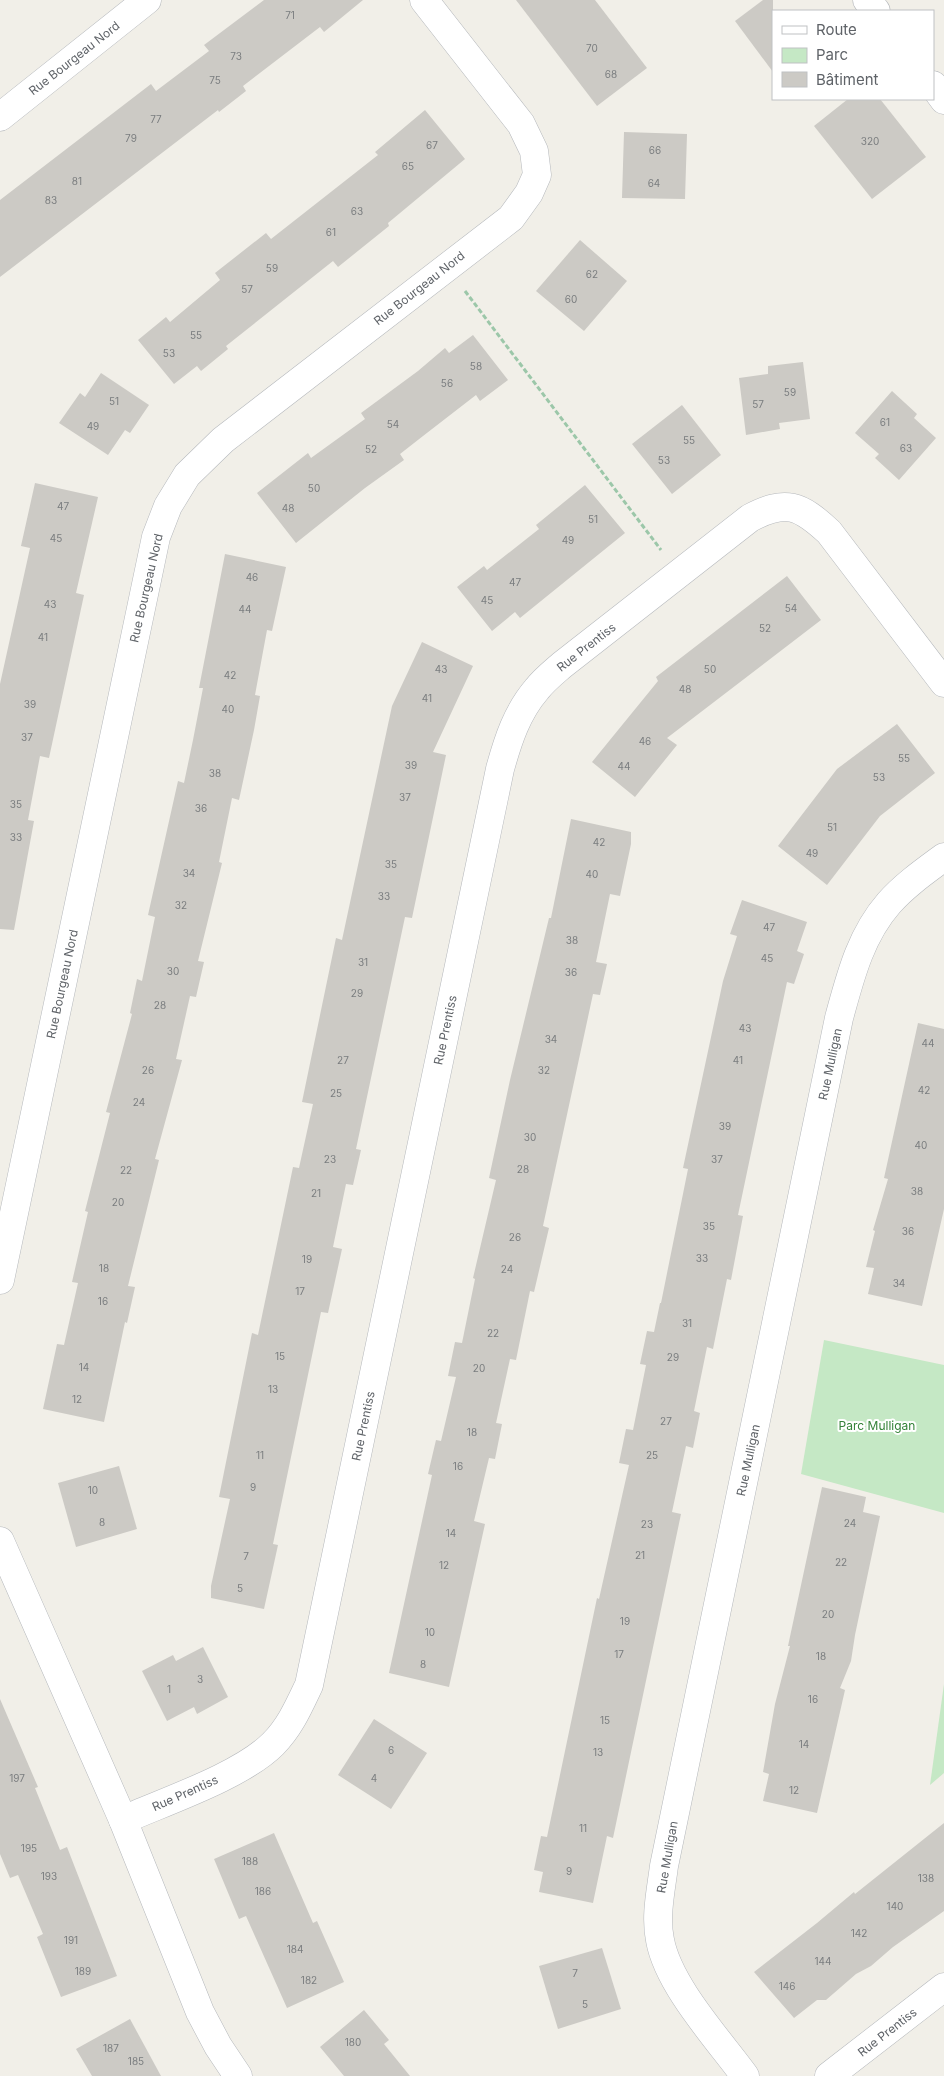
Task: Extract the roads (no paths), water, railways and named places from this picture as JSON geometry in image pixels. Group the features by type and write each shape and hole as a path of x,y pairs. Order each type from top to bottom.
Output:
{"street":[{"name":"Rue Bourgeau Nord","path":"0,117 147,0"},
{"name":"Rue Bourgeau Nord","path":"0,1280 154,546 168,506 187,475 223,440 511,218 529,194 537,175 534,151 521,124 424,0"},
{"path":"867,0 875,10"},
{"path":"934,86 944,100"},
{"name":"Rue Prentiss","path":"123,1820 246,1764 274,1744 295,1716 309,1685 500,769 509,736 522,710 537,688 562,665 750,518 770,508 793,508 812,516 829,532 944,683"},
{"name":"Rue Mulligan","path":"745,2076 688,2000 670,1969 660,1940 659,1908 664,1866 839,1018 853,968 869,932 888,904 914,879 944,856"},
{"path":"0,1541 123,1820 200,2012 218,2046 238,2076"},
{"name":"Rue Prentiss","path":"829,2076 944,1987"}],"park label":[{"name":"Parc Mulligan","path":"877,1425"}]}
